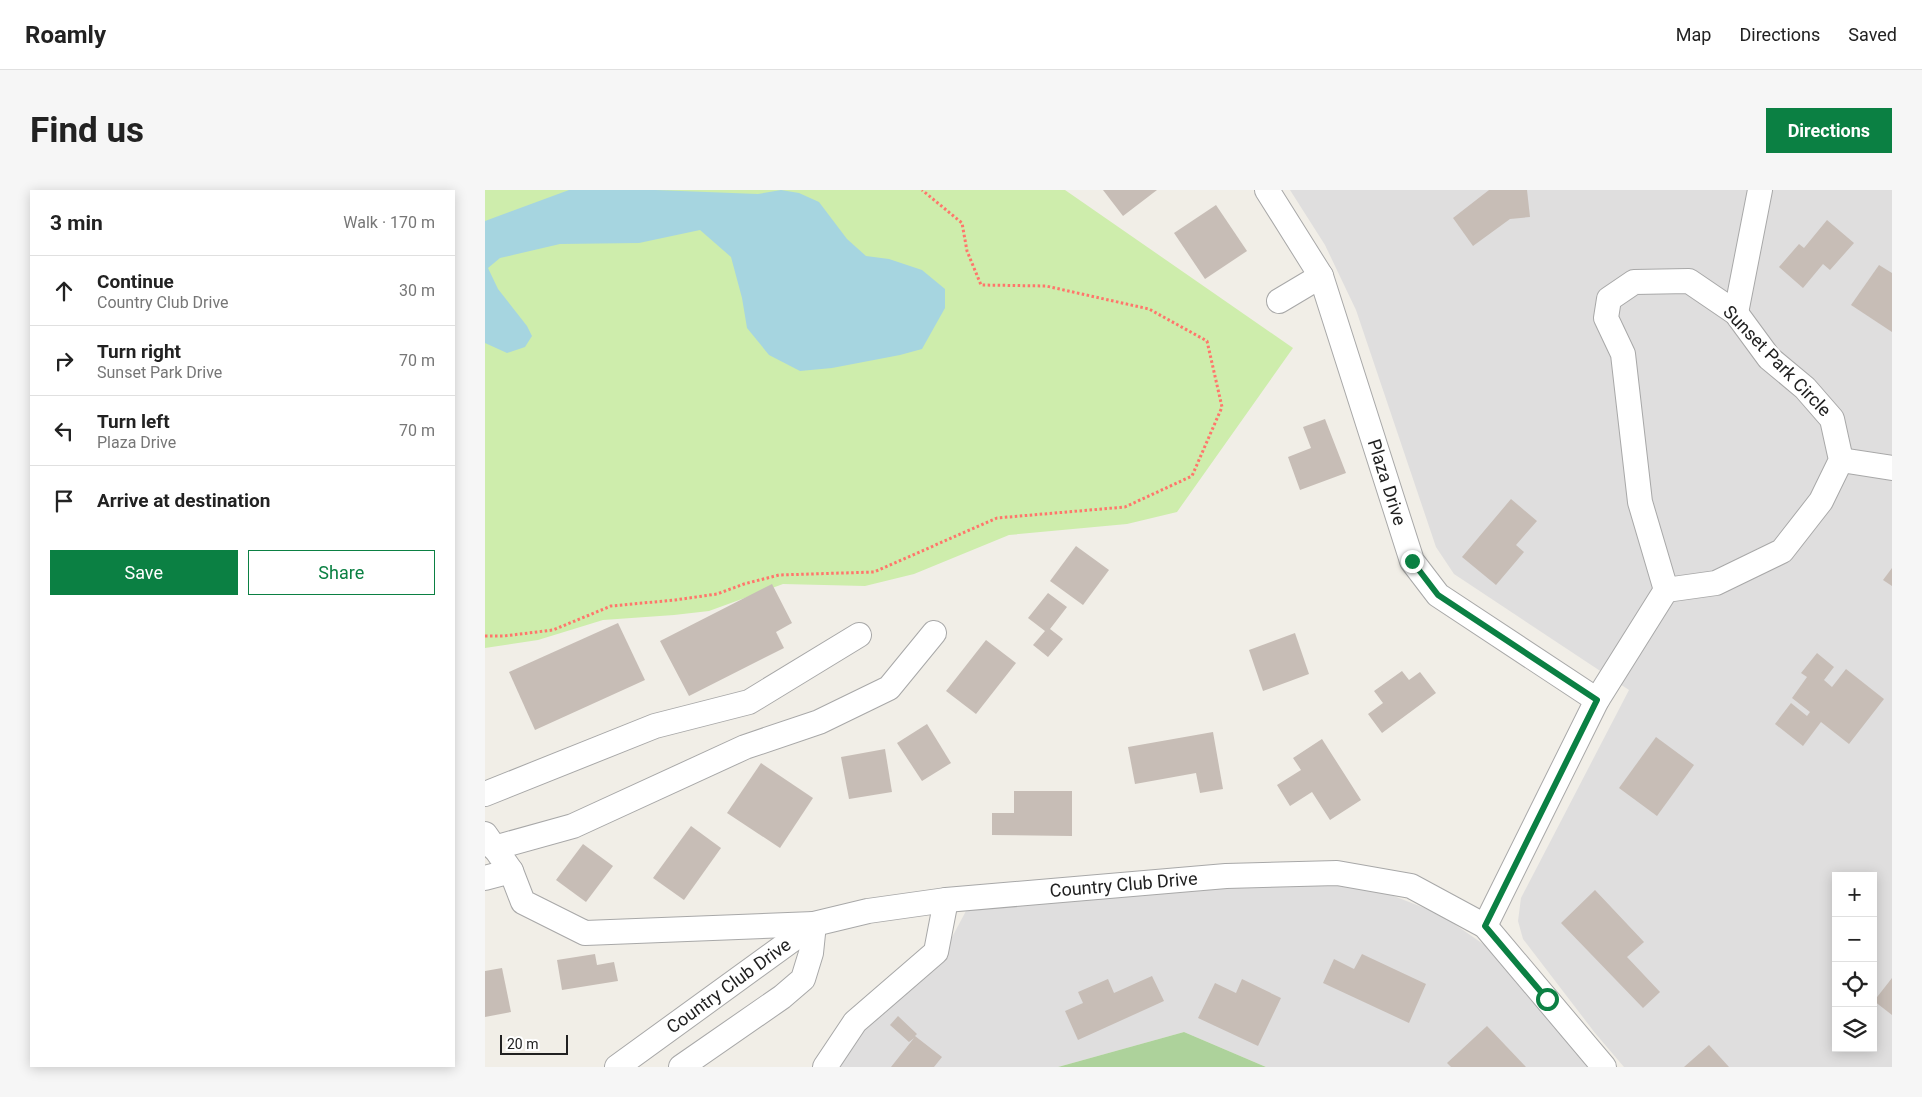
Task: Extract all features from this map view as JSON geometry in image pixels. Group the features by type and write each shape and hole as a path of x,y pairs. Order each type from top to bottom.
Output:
{"street":[{"name":"Plaza Drive","path":"1267,190 1321,276 1412,561 1438,595 1597,700"},
{"path":"1736,313 1760,190"},
{"path":"1279,301 1321,276"},
{"name":"Sunset Park Circle","path":"1666,590 1640,502 1623,354 1606,318 1609,299 1634,282 1689,280 1736,313 1769,358 1805,388 1833,418 1841,460"},
{"path":"1485,926 1597,700 1666,590 1716,583 1782,551 1821,501 1841,460 1892,468"},
{"path":"681,1067 782,997 803,979 811,953 814,924 585,933 523,902 511,871 489,841 573,826 745,748 819,722 889,688 934,633"},
{"path":"485,794 655,726 749,702 859,635"},
{"path":"485,878 511,871"},
{"name":"Country Club Drive","path":"617,1067 814,924 868,911 946,900 1226,876 1337,872 1411,886 1485,926 1604,1067"},
{"path":"825,1067 855,1022 935,952 946,900"}],"path":[{"path":"485,636 504,636 553,630 611,606 717,594 744,584 779,575 874,572 997,518 1125,507 1192,476 1222,407 1207,341 1149,310 1046,286 981,285 967,251 961,223 922,190"}],"shaded area":[{"path":"1290,190 1892,190 1892,1067 1624,1067 1595,1033 1523,939 1518,921 1521,898 1629,690 1454,574 1436,547 1356,310 1325,245"},
{"path":"1271,880 1368,886 1440,914 1496,953 1590,1067 1266,1067 1184,1032 1058,1067 835,1067 863,1029 942,956 966,911"}],"green space":[{"path":"485,190 1065,190 1293,348 1177,512 1127,524 1009,535 914,574 865,586 783,584 709,611 603,620 538,640 485,648"},
{"path":"1184,1032 1266,1067 1058,1067"}],"water":[{"path":"569,190 655,190 758,194 781,190 799,193 819,202 847,239 866,256 889,259 922,270 945,289 945,308 922,349 832,368 800,371 769,355 747,328 742,298 731,257 700,230 639,243 560,244 500,258 488,268 498,289 527,326 532,336 525,347 507,353 485,343 485,221"}],"building":[{"path":"1103,190 1157,190 1123,216"},
{"path":"1489,190 1527,190 1530,217 1510,219 1473,246 1453,218"},
{"path":"1216,205 1247,251 1205,279 1174,233"},
{"path":"1827,220 1854,243 1830,270 1823,264 1803,288 1779,267 1799,244 1804,248"},
{"path":"1879,265 1892,273 1892,332 1851,305"},
{"path":"1325,419 1346,473 1300,490 1288,457 1311,448 1303,427"},
{"path":"1511,499 1537,521 1516,545 1524,552 1496,585 1462,557"},
{"path":"1076,546 1109,570 1083,605 1050,581"},
{"path":"1892,568 1892,586 1883,580"},
{"path":"772,584 792,623 776,632 784,648 689,696 660,641"},
{"path":"1048,593 1067,607 1050,629 1063,639 1048,657 1033,645 1045,631 1028,618"},
{"path":"618,623 645,680 535,730 509,672"},
{"path":"1295,633 1309,674 1263,691 1249,650"},
{"path":"986,640 1016,663 976,714 946,691"},
{"path":"1817,653 1834,667 1824,680 1832,687 1846,669 1884,699 1849,744 1821,722 1803,746 1775,724 1791,703 1807,716 1810,712 1792,698 1807,677 1801,673"},
{"path":"1402,671 1409,680 1420,672 1436,693 1382,733 1368,714 1383,703 1374,691"},
{"path":"927,724 951,763 922,781 897,743"},
{"path":"1213,732 1223,789 1200,793 1196,773 1135,784 1128,747"},
{"path":"1656,737 1694,765 1657,816 1619,788"},
{"path":"1322,739 1361,800 1330,820 1312,792 1290,806 1277,785 1301,770 1293,758"},
{"path":"885,749 892,792 849,799 841,757"},
{"path":"761,763 813,798 780,848 727,813"},
{"path":"1014,791 1072,791 1072,836 992,835 992,813 1014,813"},
{"path":"691,826 721,848 684,900 653,878"},
{"path":"583,844 613,866 586,902 556,880"},
{"path":"1595,890 1644,942 1627,957 1660,992 1643,1008 1561,923"},
{"path":"595,954 597,965 614,962 618,981 562,990 557,960"},
{"path":"1362,954 1426,984 1409,1023 1323,983 1334,959 1354,969"},
{"path":"502,968 511,1012 485,1017 485,971"},
{"path":"1152,976 1164,1001 1078,1040 1065,1011 1083,1003 1078,992 1108,979 1114,993"},
{"path":"1892,978 1892,1015 1877,1003 1877,997"},
{"path":"1242,979 1281,998 1258,1046 1198,1018 1215,983 1236,993"},
{"path":"898,1016 917,1034 915,1036 942,1057 934,1067 891,1067 914,1038 909,1042 890,1025"},
{"path":"1487,1026 1526,1067 1451,1067 1447,1063"},
{"path":"1709,1045 1729,1067 1684,1067"}],"route":[{"path":"1412,561 1438,595 1597,700 1485,926 1547,999"}]}
